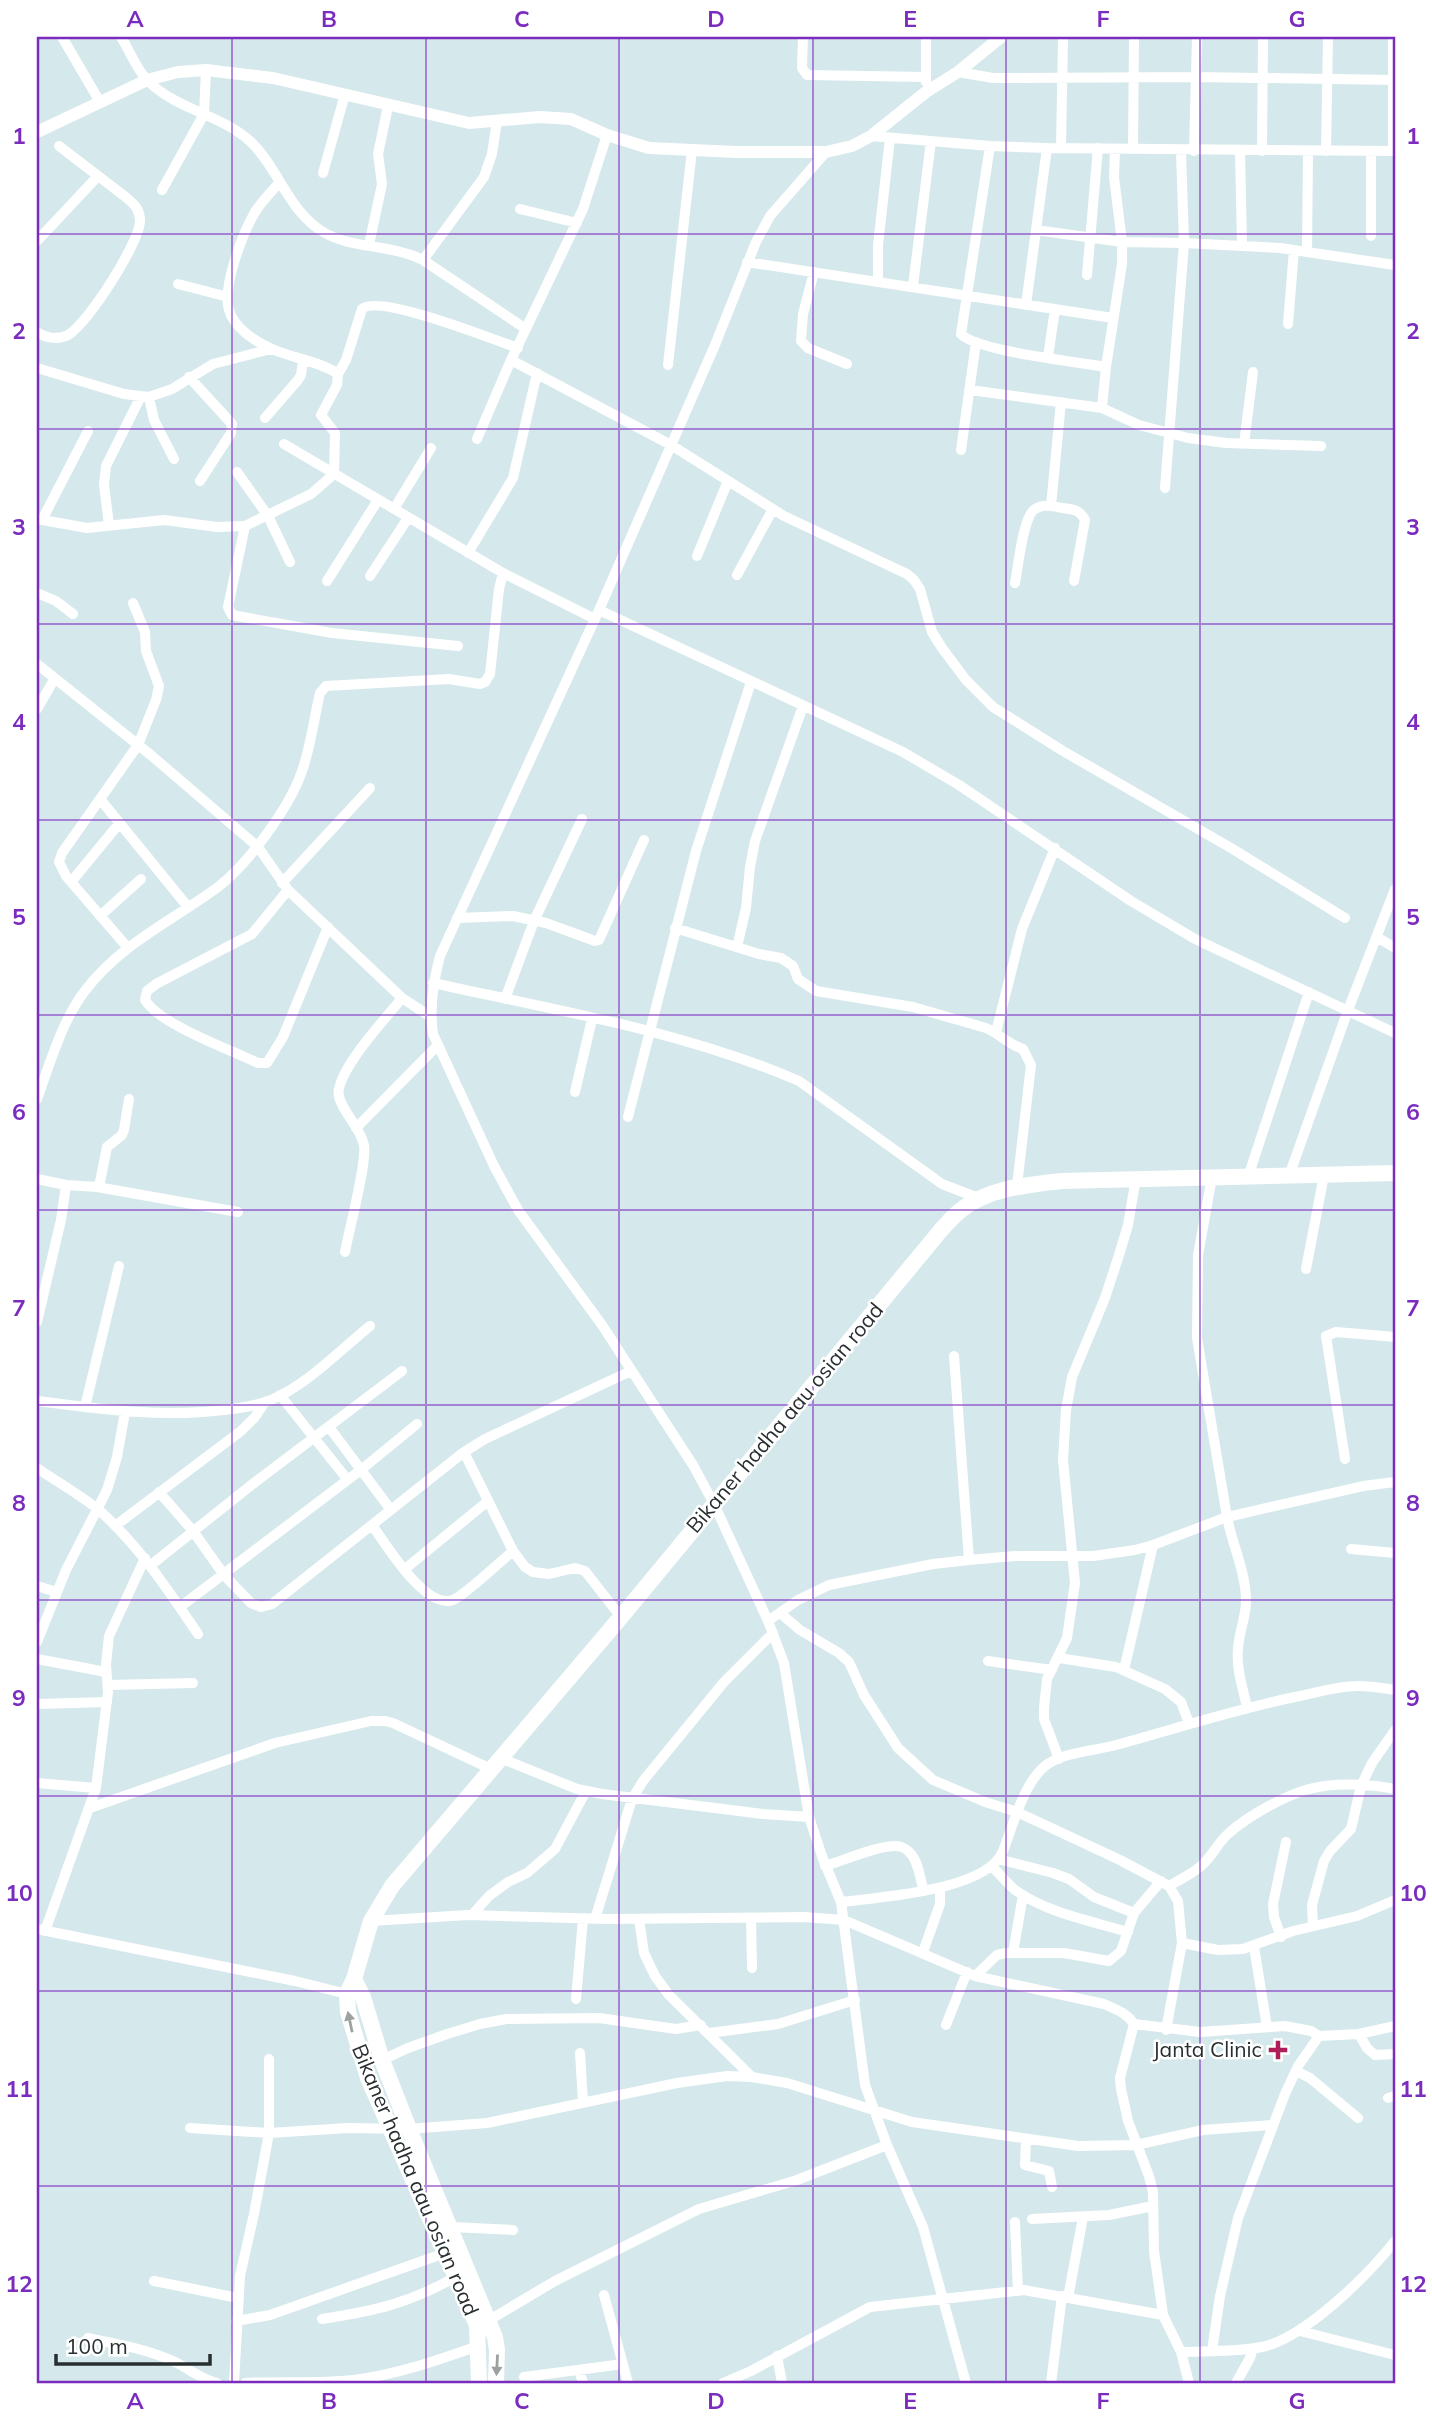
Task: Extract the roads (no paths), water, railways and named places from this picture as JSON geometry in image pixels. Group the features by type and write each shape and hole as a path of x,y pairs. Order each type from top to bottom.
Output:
{"main road":[{"name":"Bikaner hadha aau osian road","path":"496,2383 497,2350 445,2253 389,2129 352,2032 350,1987 372,1921 399,1878 621,1617 941,1230 962,1209 1017,1186 1061,1181 1395,1173"},
{"name":"Bikaner hadha aau osian road","path":"350,1987 363,1997 382,2060 451,2227 483,2323 478,2346 479,2383"}],"street":[{"path":"62,37 100,102"},
{"path":"121,37 147,80 174,100 235,129 251,142 297,208 315,226 343,240 394,249 423,260 526,329"},
{"path":"803,37 802,68 807,75 926,77"},
{"path":"926,37 926,92"},
{"path":"1060,148 1064,79 1063,37"},
{"path":"1133,149 1134,37"},
{"path":"1194,151 1197,37"},
{"path":"1262,151 1263,37"},
{"path":"1326,151 1328,37"},
{"path":"871,136 1047,148 1394,151 1393,37"},
{"path":"37,132 147,80 177,72 206,70 274,78 469,123 560,118 586,124 607,135 649,148 826,152 852,146 871,136 926,92 958,72 995,39"},
{"path":"162,190 204,114 206,70"},
{"path":"958,72 993,78 1394,80"},
{"path":"323,173 345,94"},
{"path":"369,245 382,184 378,154 388,106"},
{"path":"423,260 484,177 490,161 497,121"},
{"path":"477,439 511,360 583,209 607,135"},
{"path":"878,281 878,244 890,138"},
{"path":"913,286 931,141"},
{"path":"37,332 59,338 73,332 98,302 138,233 140,222 137,207 59,146"},
{"path":"990,146 961,334 970,341 1106,367"},
{"path":"1026,304 1047,148"},
{"path":"1087,275 1098,148"},
{"path":"1102,408 1120,282 1122,242 1114,186 1115,149"},
{"path":"668,365 692,150"},
{"path":"1165,488 1184,243 1181,151"},
{"path":"1240,151 1242,245"},
{"path":"1307,252 1308,151"},
{"path":"1371,151 1371,236"},
{"path":"826,152 771,216 747,262 715,345 597,615 440,956 433,983 431,1017 433,1034 494,1166 518,1210 602,1325 693,1465 715,1504 768,1621 784,1663 809,1817 825,1866 841,1902 845,1920 863,2076 887,2145 923,2227 940,2299 965,2383"},
{"path":"37,241 98,176"},
{"path":"279,183 254,215 234,264 228,307 234,321 254,339 271,349 338,374"},
{"path":"520,209 577,223"},
{"path":"1036,230 1122,242 1242,245 1294,250 1395,265"},
{"path":"1287,324 1294,250"},
{"path":"747,262 1113,318"},
{"path":"814,272 803,314 801,341 808,348 847,364"},
{"path":"178,284 228,297"},
{"path":"88,431 39,520 87,528 164,520 217,527 245,526 311,494 334,474 335,433 321,415 337,385 338,374 346,360 362,309 370,304 411,311 518,348"},
{"path":"1048,357 1055,309"},
{"path":"961,450 976,342"},
{"path":"37,368 124,394 145,396 161,394 213,364 271,349"},
{"path":"511,360 671,445 773,509 907,574 920,589 932,632 942,648 966,680 993,707 1345,918"},
{"path":"265,418 302,375 303,361"},
{"path":"1244,444 1253,372"},
{"path":"468,553 513,478 537,373"},
{"path":"189,377 232,424 231,433 200,481"},
{"path":"970,390 1102,408 1139,425 1170,434 1244,444 1321,446"},
{"path":"145,396 174,459"},
{"path":"109,525 104,485 106,466 145,396"},
{"path":"1051,506 1061,402"},
{"path":"284,444 503,573 903,752 959,785 1131,901 1195,939 1395,1032"},
{"path":"394,509 431,448"},
{"path":"237,472 268,516 290,562"},
{"path":"697,556 728,481"},
{"path":"327,582 378,500"},
{"path":"1015,583 1031,511 1038,507 1051,506 1076,510 1085,520 1074,582"},
{"path":"737,575 773,509"},
{"path":"370,576 408,519"},
{"path":"245,526 228,607 233,615 332,633 458,646"},
{"path":"37,1100 68,1021 84,992 128,948 231,876 258,847 303,770 323,688 449,679 480,684 485,682 490,674 503,573"},
{"path":"37,593 56,601 73,614"},
{"path":"128,948 71,882 62,870 60,862 62,853 138,745 153,712 159,686 146,651 145,632 133,603"},
{"path":"37,664 258,847 285,887 402,998 431,1017"},
{"path":"37,709 55,678"},
{"path":"628,1116 700,837 751,682"},
{"path":"737,947 746,908 755,841 803,706"},
{"path":"328,927 283,1037 267,1063 258,1063 164,1018 151,1009 145,1000 147,991 156,984 251,934 285,887 370,789"},
{"path":"100,799 118,825 187,907"},
{"path":"505,999 534,921 582,819"},
{"path":"71,882 118,825"},
{"path":"457,918 513,916 599,940 644,840"},
{"path":"996,1032 1022,929 1055,848"},
{"path":"100,916 141,879"},
{"path":"1289,1176 1348,1010 1395,889"},
{"path":"675,928 788,961 798,979 816,991 913,1007 996,1032 1004,1041 1023,1049 1031,1065 1017,1186"},
{"path":"1377,937 1395,948"},
{"path":"433,983 649,1032 733,1056 799,1081 942,1184 981,1199"},
{"path":"1248,1177 1309,992"},
{"path":"345,1252 364,1147 339,1098 338,1087 342,1077 372,1035 402,998"},
{"path":"575,1092 593,1018"},
{"path":"356,1128 438,1045"},
{"path":"97,1187 107,1147 110,1142 118,1139 124,1130 130,1099"},
{"path":"1306,1269 1324,1175"},
{"path":"1212,1177 1198,1255 1197,1339 1231,1540 1242,1573 1246,1599 1237,1651 1247,1707"},
{"path":"1059,1759 1044,1719 1044,1691 1067,1638 1073,1609 1075,1583 1063,1460 1066,1410 1072,1377 1105,1298 1119,1255 1128,1225 1136,1178"},
{"path":"37,1179 238,1212"},
{"path":"37,1322 61,1220 66,1185"},
{"path":"85,1407 119,1266"},
{"path":"37,1402 125,1412 180,1414 249,1407 280,1395 303,1380 370,1326"},
{"path":"1345,1459 1326,1336 1336,1332 1395,1337"},
{"path":"954,1356 969,1560"},
{"path":"350,1987 295,1981 41,1930 96,1788 107,1702 107,1650 111,1631 148,1562 193,1531 402,1371"},
{"path":"159,1492 193,1531 224,1575 251,1603 261,1607 272,1604 464,1452 485,1439 631,1371"},
{"path":"280,1395 347,1479"},
{"path":"115,1526 241,1431 255,1418 265,1402"},
{"path":"37,1642 88,1523 107,1490 117,1457 125,1412"},
{"path":"180,1607 362,1469 417,1423"},
{"path":"329,1427 391,1510"},
{"path":"464,1452 524,1567 533,1572 549,1574 575,1568 585,1571 621,1617"},
{"path":"37,1468 97,1509 115,1526 148,1562 198,1634"},
{"path":"768,1621 798,1600 830,1585 933,1564 969,1560 1015,1556 1093,1556 1153,1545 1227,1517 1363,1486 1395,1482"},
{"path":"405,1569 488,1501"},
{"path":"372,1525 416,1584 429,1595 445,1601 453,1600 513,1550"},
{"path":"1124,1670 1153,1545"},
{"path":"1351,1549 1395,1553"},
{"path":"37,1586 57,1592"},
{"path":"780,1613 800,1630 849,1662 864,1695 898,1748 933,1780 1017,1812 1165,1883 1178,1900 1182,1943 1166,2030"},
{"path":"595,1919 632,1799 643,1781 724,1682 772,1633"},
{"path":"37,1658 106,1672"},
{"path":"1059,1658 1124,1670 1176,1695 1189,1723"},
{"path":"988,1661 1052,1670"},
{"path":"108,1685 193,1683"},
{"path":"995,1863 1017,1812 1044,1767 1059,1759 1114,1746 1247,1707 1356,1686 1395,1690"},
{"path":"37,1704 97,1700 107,1702"},
{"path":"90,1808 275,1743 371,1721 385,1721 496,1763 586,1791 632,1799 809,1817"},
{"path":"1313,1926 1312,1905 1324,1861 1351,1829 1361,1786 1372,1763 1395,1730"},
{"path":"37,1783 96,1788"},
{"path":"946,2025 971,1974 997,1955 1064,1953 1109,1961 1121,1951 1134,1913 1165,1883 1202,1866 1226,1835 1269,1808 1309,1789 1338,1785 1395,1789"},
{"path":"472,1915 489,1896 508,1882 527,1873 555,1849 586,1791"},
{"path":"1281,1937 1273,1904 1286,1842"},
{"path":"825,1866 881,1849 902,1847 910,1852 915,1860 923,1891"},
{"path":"995,1863 1013,1888 1023,1895 1056,1910 1128,1932"},
{"path":"841,1902 940,1888 995,1863 1053,1872 1069,1879 1102,1902 1134,1913"},
{"path":"922,1952 940,1904 940,1888"},
{"path":"1013,1953 1023,1895"},
{"path":"1182,1943 1230,1950 1254,1947 1313,1926 1357,1916 1395,1900"},
{"path":"372,1921 472,1915 583,1919 804,1917 845,1920 971,1974 1104,2004 1118,2010 1134,2024 1199,2032 1298,2027 1319,2036 1359,2034 1395,2026"},
{"path":"751,1918 752,1968"},
{"path":"576,1999 583,1919"},
{"path":"639,1919 644,1952 668,1995 752,2077"},
{"path":"1254,1947 1267,2027"},
{"path":"382,2060 447,2034 506,2019 599,2018 676,2029 705,2029 778,2024 855,2000"},
{"path":"1134,2024 1120,2078 1125,2112 1149,2176 1154,2251 1163,2315 1181,2352 1189,2383"},
{"path":"1359,2034 1367,2048 1375,2055 1395,2054"},
{"path":"1212,2351 1220,2296 1238,2218 1296,2071 1319,2036"},
{"path":"580,2053 583,2102"},
{"path":"234,2383 240,2276 269,2133 269,2059"},
{"path":"1296,2071 1310,2078 1358,2118"},
{"path":"190,2128 269,2133 348,2128 409,2129 487,2123 677,2083 727,2076 787,2083 912,2122 1078,2146 1136,2145 1203,2130 1273,2125"},
{"path":"1026,2140 1026,2165 1049,2171 1052,2187"},
{"path":"483,2323 555,2281 699,2209 797,2180 887,2145"},
{"path":"1032,2220 1109,2215 1153,2206"},
{"path":"1051,2383 1065,2297 1083,2217"},
{"path":"1015,2222 1018,2291"},
{"path":"451,2227 513,2230"},
{"path":"1181,2352 1253,2348 1273,2344 1300,2331 1367,2273 1395,2241"},
{"path":"236,2321 270,2315 445,2253"},
{"path":"322,2319 375,2311 398,2304 457,2276"},
{"path":"154,2281 238,2298"},
{"path":"723,2383 870,2308 1018,2291 1163,2315"},
{"path":"604,2295 628,2383"},
{"path":"1300,2331 1395,2355"},
{"path":"88,2338 150,2352 176,2363 201,2380 217,2383"},
{"path":"245,2383 335,2382 396,2372 478,2346"},
{"path":"1236,2383 1253,2348"},
{"path":"777,2356 782,2383"},
{"path":"524,2377 623,2364"},
{"path":"579,2370 583,2383"}],"place":[{"name":"Janta Clinic","path":"1278,2050"}]}
